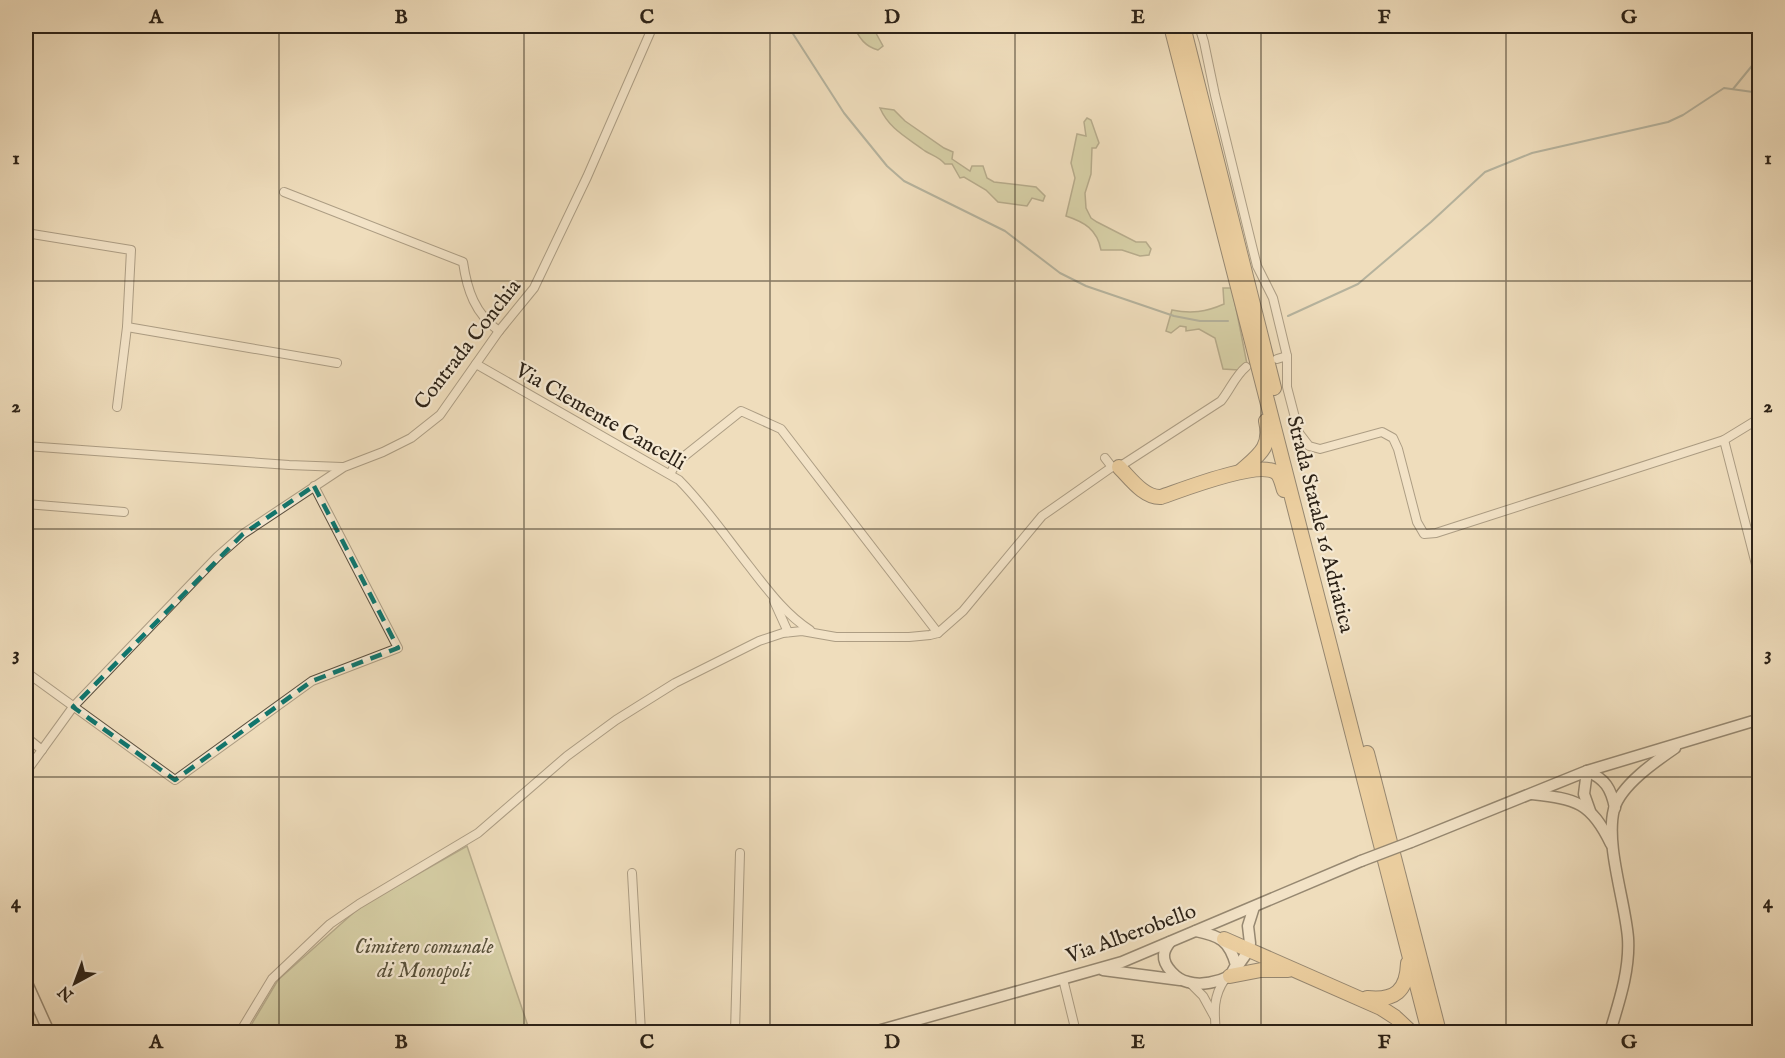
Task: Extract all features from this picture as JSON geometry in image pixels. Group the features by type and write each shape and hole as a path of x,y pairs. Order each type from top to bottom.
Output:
{"highway":[{"name":"Strada Statale 16 Adriatica","path":"1171,26 1253,368 1311,569 1429,1032"},
{"name":"Strada Statale 16 Adriatica","path":"1183,26 1439,1032"},
{"path":"1241,471 1257,457 1267,444 1269,434 1253,368"},
{"path":"1115,467 1146,494 1154,498 1241,471 1263,469 1274,471 1280,478 1298,548 1311,569"},
{"path":"1224,939 1356,996 1395,1017 1411,1032"},
{"path":"1356,996 1379,999 1394,996 1401,990 1405,980 1408,949"},
{"path":"1230,975 1261,970 1293,970"}],"main road":[{"path":"26,31 27,26"},
{"name":"Via Alberobello","path":"874,1032 1122,962 1361,861 1587,771 1760,719"},
{"path":"1615,808 1628,788 1645,769 1683,742"},
{"path":"1610,1032 1621,996 1627,964 1628,938 1612,828 1615,808 1612,794 1607,783 1599,776 1587,771 1584,794 1590,811 1603,828 1615,853"},
{"path":"1528,794 1568,798 1590,811"},
{"path":"1097,969 1207,983 1230,975 1249,950 1248,926 1254,907"},
{"path":"1196,931 1224,939 1233,956 1230,975"},
{"path":"1170,942 1165,950 1164,962 1170,970 1186,982"},
{"path":"26,981 48,1032"}],"street":[{"name":"Contrada Conchia","path":"26,772 73,707 217,557 243,534 344,467 411,438 440,415 499,331 534,288 587,177 653,26"},
{"path":"1199,26 1257,266 1273,298 1287,356 1287,387 1299,434 1309,446 1320,449 1382,432 1393,438 1417,522 1424,534 1436,533 1724,440 1760,418"},
{"path":"284,192 463,261 466,283 474,303 485,321 499,331"},
{"path":"26,233 131,250 126,327 117,407"},
{"path":"126,327 337,363"},
{"path":"1277,359 1287,356"},
{"name":"Via Clemente Cancelli","path":"476,364 679,480 768,592"},
{"path":"240,1032 272,980 330,924 359,904 478,833 567,756 616,720 675,683 759,641 776,635 791,632 836,637 909,637 930,636 938,633 963,611 1042,516 1221,400 1229,392 1239,372 1253,368"},
{"path":"670,474 677,462 741,411 781,429 938,633"},
{"path":"1724,440 1760,580"},
{"path":"26,446 344,467"},
{"path":"1105,458 1115,467"},
{"path":"26,672 175,780 312,681 398,648 314,486"},
{"path":"26,504 124,512"},
{"path":"768,592 790,615 814,633"},
{"path":"768,592 791,632"},
{"path":"776,635 780,613"},
{"path":"790,615 794,627 791,632"},
{"path":"26,737 42,750"},
{"path":"735,1032 740,853"},
{"path":"632,873 641,1032"},
{"path":"1216,1032 1215,998 1230,975"},
{"path":"1063,979 1076,1032"},
{"path":"1186,982 1203,996 1214,1018"}],"highlighted area":[{"path":"314,486 398,648 312,681 175,780 73,707 243,534"}],"green space":[{"path":"853,26 872,26 883,46 878,50 866,44"},
{"path":"880,108 894,110 905,121 953,152 952,159 970,171 972,166 983,166 987,178 994,182 1036,187 1045,196 1043,201 1032,198 1027,206 998,202 986,190 964,177 960,178 952,164 945,164 900,132 888,122"},
{"path":"1087,118 1091,120 1099,143 1096,148 1092,148 1091,174 1085,193 1086,208 1091,218 1097,222 1136,242 1146,242 1151,249 1149,255 1140,256 1122,250 1101,250 1089,227 1066,216 1075,178 1071,163 1077,134 1086,136 1084,122"},
{"path":"1223,288 1232,288 1247,364 1239,370 1223,369 1215,338 1199,329 1186,331 1186,327 1180,326 1171,333 1166,331 1172,310 1198,312 1224,304"},
{"name":"Cimitero comunale di Monopoli","path":"467,846 530,1032 247,1032 278,980 360,907"}],"waterway":[{"path":"788,26 844,113 887,166 904,181 1005,231 1060,273 1086,286 1174,316 1200,321 1228,321"},
{"path":"1733,89 1760,56"},
{"path":"1288,316 1358,284 1485,172 1532,153 1668,122 1683,115 1724,88 1760,93"}]}
